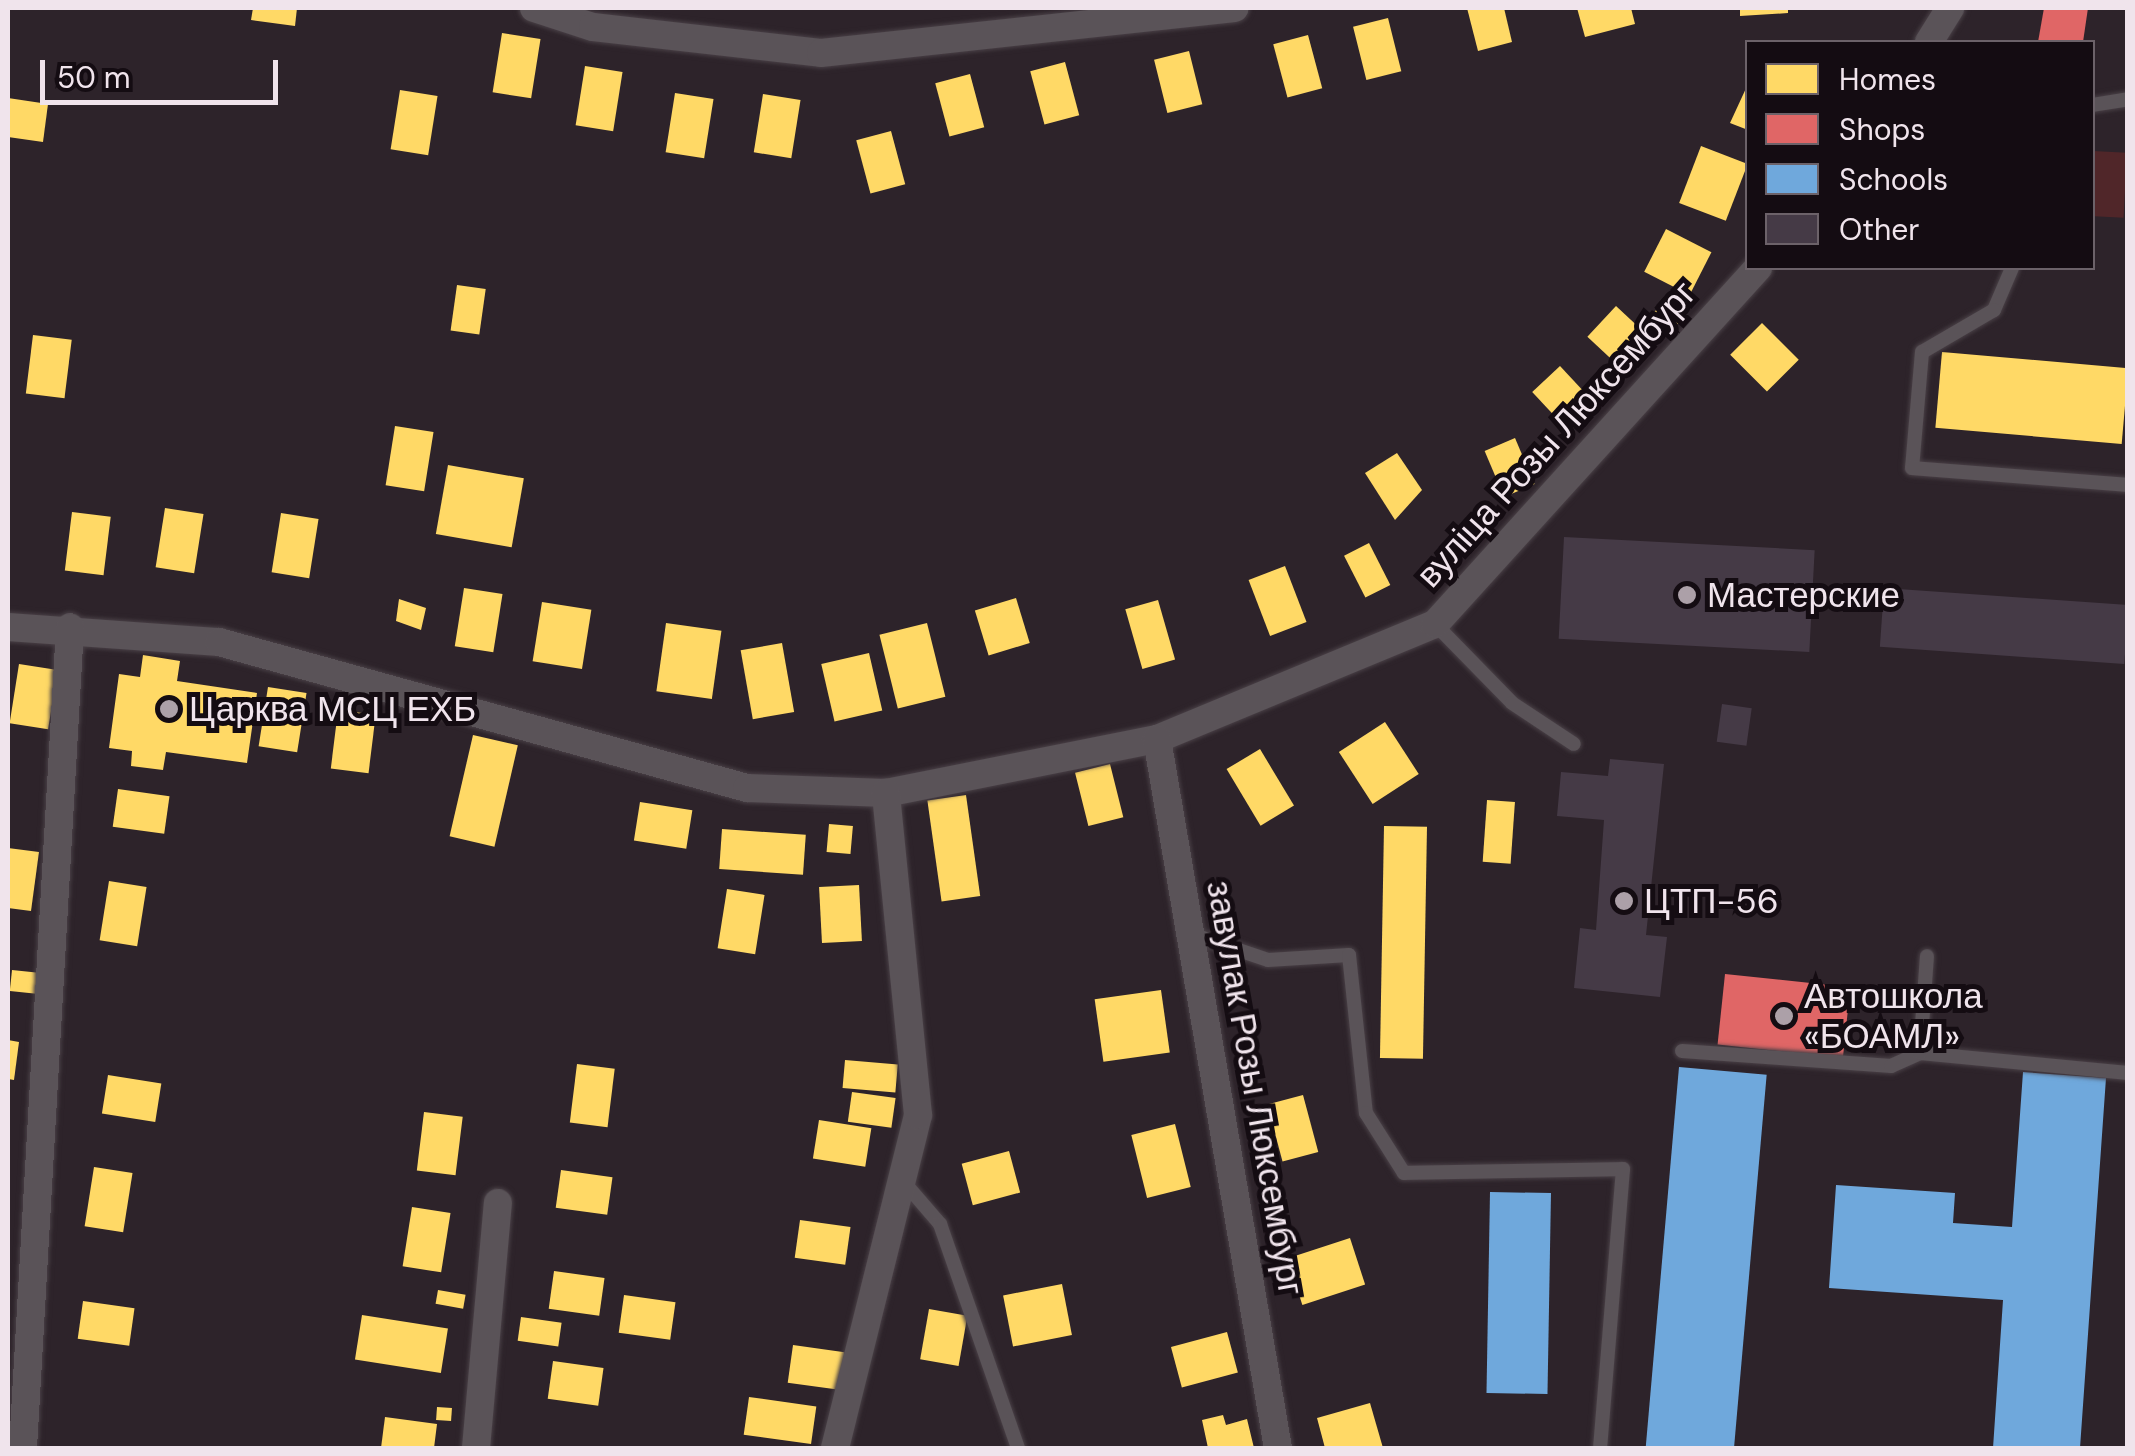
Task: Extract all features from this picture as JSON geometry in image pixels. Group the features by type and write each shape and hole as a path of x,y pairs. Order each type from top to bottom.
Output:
{"street":[{"path":"534,8 821,53 1234,8"},
{"path":"1930,40 1950,8"},
{"name":"вуліца Розы Люксембург","path":"8,627 70,627 218,642 747,788 886,793 1157,739 1435,624 1756,270"},
{"path":"23,1448 70,627"},
{"name":"завулак Розы Люксембург","path":"1157,739 1278,1448"},
{"path":"835,1448 918,1115 886,793"},
{"path":"476,1448 498,1203"}],"lane":[{"path":"2095,105 2128,100"},
{"path":"2011,270 1994,310 1922,352 1912,468 2128,485"},
{"path":"1435,624 1512,703 1574,744"},
{"path":"1190,934 1268,960 1349,955 1366,1113 1404,1173 1623,1169 1600,1448"},
{"path":"1920,1053 1927,956"},
{"path":"1682,1051 1891,1066 1920,1053 2128,1073"},
{"path":"902,1180 940,1224 1018,1448"}],"shaded area":[{"path":"2095,151 2127,153 2124,218 2095,216"}],"building: Homes":[{"path":"253,8 297,8 295,26 251,20"},
{"path":"1467,8 1504,8 1512,42 1478,51"},
{"path":"1577,8 1631,8 1635,24 1585,37"},
{"path":"1740,8 1788,8 1788,13 1740,16"},
{"path":"1388,18 1401,71 1366,80 1353,27"},
{"path":"502,33 541,39 531,98 493,92"},
{"path":"1308,35 1322,88 1287,97 1273,44"},
{"path":"1189,51 1202,104 1167,113 1154,60"},
{"path":"1065,62 1079,115 1044,124 1030,71"},
{"path":"585,66 623,72 613,131 576,125"},
{"path":"970,74 984,127 949,136 935,83"},
{"path":"400,90 438,96 428,155 391,149"},
{"path":"1745,90 1745,129 1730,123"},
{"path":"675,93 714,99 704,158 666,152"},
{"path":"763,94 801,100 791,158 754,152"},
{"path":"8,98 48,104 43,142 8,137"},
{"path":"891,131 905,184 870,193 856,140"},
{"path":"1701,146 1745,163 1726,221 1679,203"},
{"path":"1666,229 1711,252 1690,295 1644,272"},
{"path":"457,285 486,289 479,335 451,331"},
{"path":"1616,306 1650,338 1622,369 1587,337"},
{"path":"1660,306 1678,323 1672,330 1654,313"},
{"path":"1762,323 1799,360 1767,392 1730,355"},
{"path":"33,335 72,340 65,398 26,394"},
{"path":"1942,352 2128,368 2122,444 1935,428"},
{"path":"1560,366 1597,405 1569,431 1532,392"},
{"path":"395,426 434,432 424,491 386,485"},
{"path":"1515,438 1535,484 1504,497 1485,451"},
{"path":"1397,453 1422,490 1395,520 1365,473"},
{"path":"448,465 524,478 512,547 436,534"},
{"path":"165,508 204,514 194,573 156,567"},
{"path":"72,512 111,517 104,575 65,571"},
{"path":"281,513 319,519 309,578 272,572"},
{"path":"1369,543 1390,585 1365,598 1344,556"},
{"path":"1285,566 1307,622 1270,636 1249,580"},
{"path":"464,588 503,594 493,652 455,646"},
{"path":"1016,598 1030,643 989,656 975,611"},
{"path":"399,599 426,608 421,630 396,621"},
{"path":"1158,600 1175,660 1142,669 1125,609"},
{"path":"542,602 591,610 582,669 533,661"},
{"path":"666,623 721,631 712,699 656,691"},
{"path":"927,623 945,697 898,709 879,635"},
{"path":"782,643 794,712 753,719 741,650"},
{"path":"869,653 882,710 835,722 821,664"},
{"path":"143,655 180,661 177,681 257,693 247,763 166,752 163,770 131,766 132,751 109,748 119,674 140,677"},
{"path":"19,664 58,670 48,729 10,723"},
{"path":"268,687 307,693 297,752 259,746"},
{"path":"338,710 376,715 369,773 331,769"},
{"path":"1385,722 1419,774 1373,804 1339,752"},
{"path":"473,735 518,745 494,847 450,836"},
{"path":"1260,749 1294,806 1261,826 1227,769"},
{"path":"1110,764 1123,817 1088,826 1075,773"},
{"path":"118,789 169,796 164,834 113,827"},
{"path":"966,795 980,896 942,901 927,800"},
{"path":"1487,800 1515,802 1511,864 1483,862"},
{"path":"640,802 692,810 686,849 634,841"},
{"path":"829,824 853,826 850,854 827,852"},
{"path":"1384,826 1427,827 1423,1059 1380,1058"},
{"path":"722,829 806,835 803,875 719,869"},
{"path":"8,848 39,852 31,911 8,908"},
{"path":"109,881 147,887 137,946 100,940"},
{"path":"859,885 862,941 822,943 819,887"},
{"path":"727,889 765,895 755,954 718,948"},
{"path":"12,970 41,973 39,994 10,991"},
{"path":"1161,990 1170,1052 1103,1062 1095,999"},
{"path":"8,1040 19,1042 14,1080 8,1079"},
{"path":"845,1060 898,1065 895,1093 843,1088"},
{"path":"577,1064 615,1069 608,1127 570,1123"},
{"path":"108,1075 161,1083 155,1122 102,1114"},
{"path":"852,1092 896,1098 891,1128 848,1122"},
{"path":"1303,1095 1318,1152 1283,1162 1267,1105"},
{"path":"424,1112 463,1117 456,1175 417,1171"},
{"path":"819,1120 871,1128 865,1167 813,1159"},
{"path":"1175,1124 1191,1187 1147,1198 1131,1135"},
{"path":"1009,1151 1020,1193 973,1205 962,1164"},
{"path":"94,1167 133,1173 123,1232 85,1226"},
{"path":"561,1170 612,1177 607,1215 556,1208"},
{"path":"412,1207 451,1213 441,1272 403,1266"},
{"path":"800,1220 851,1227 845,1265 795,1258"},
{"path":"1350,1238 1365,1285 1302,1305 1287,1258"},
{"path":"554,1271 605,1278 599,1316 549,1309"},
{"path":"1062,1284 1072,1335 1013,1346 1003,1295"},
{"path":"438,1290 466,1295 463,1309 436,1304"},
{"path":"624,1295 675,1302 670,1340 619,1333"},
{"path":"83,1301 134,1308 129,1346 78,1339"},
{"path":"929,1309 967,1316 959,1366 920,1359"},
{"path":"362,1315 448,1329 441,1373 355,1359"},
{"path":"521,1317 562,1323 558,1346 518,1341"},
{"path":"1227,1332 1238,1373 1182,1388 1171,1347"},
{"path":"793,1345 844,1352 839,1390 788,1383"},
{"path":"553,1361 604,1368 598,1406 548,1399"},
{"path":"749,1397 816,1406 811,1444 744,1435"},
{"path":"1370,1403 1383,1448 1325,1448 1317,1418"},
{"path":"437,1407 452,1408 451,1421 436,1420"},
{"path":"1223,1415 1226,1425 1247,1419 1254,1448 1208,1448 1202,1420"},
{"path":"385,1417 437,1424 434,1448 381,1448"}],"building: Shops":[{"path":"2044,8 2088,8 2083,40 2038,40"},
{"name":"Автошкола «БОАМЛ»","path":"1725,974 1850,987 1843,1058 1718,1045"}],"building: Schools":[{"path":"1679,1067 1767,1075 1734,1448 1646,1448"},
{"path":"2023,1072 2106,1078 2080,1448 1993,1448 2003,1300 1829,1288 1836,1185 1955,1193 1953,1223 2012,1227"},
{"path":"1490,1192 1551,1193 1547,1394 1486,1393"}],"building: Other":[{"name":"Мастерские","path":"1564,537 1815,550 1809,652 1559,639"},
{"path":"1884,588 2128,605 2124,664 1880,647"},
{"path":"1722,704 1752,708 1746,746 1717,742"},
{"path":"1610,759 1664,764 1646,935 1667,937 1660,997 1574,988 1580,928 1596,930 1604,820 1557,816 1561,772 1608,776"}],"place":[{"name":"Мастерские","path":"1687,595"},
{"name":"Царква МСЦ ЕХБ","path":"169,709"},
{"name":"ЦТП-56","path":"1624,901"},
{"name":"Автошкола «БОАМЛ»","path":"1784,1016"}]}
